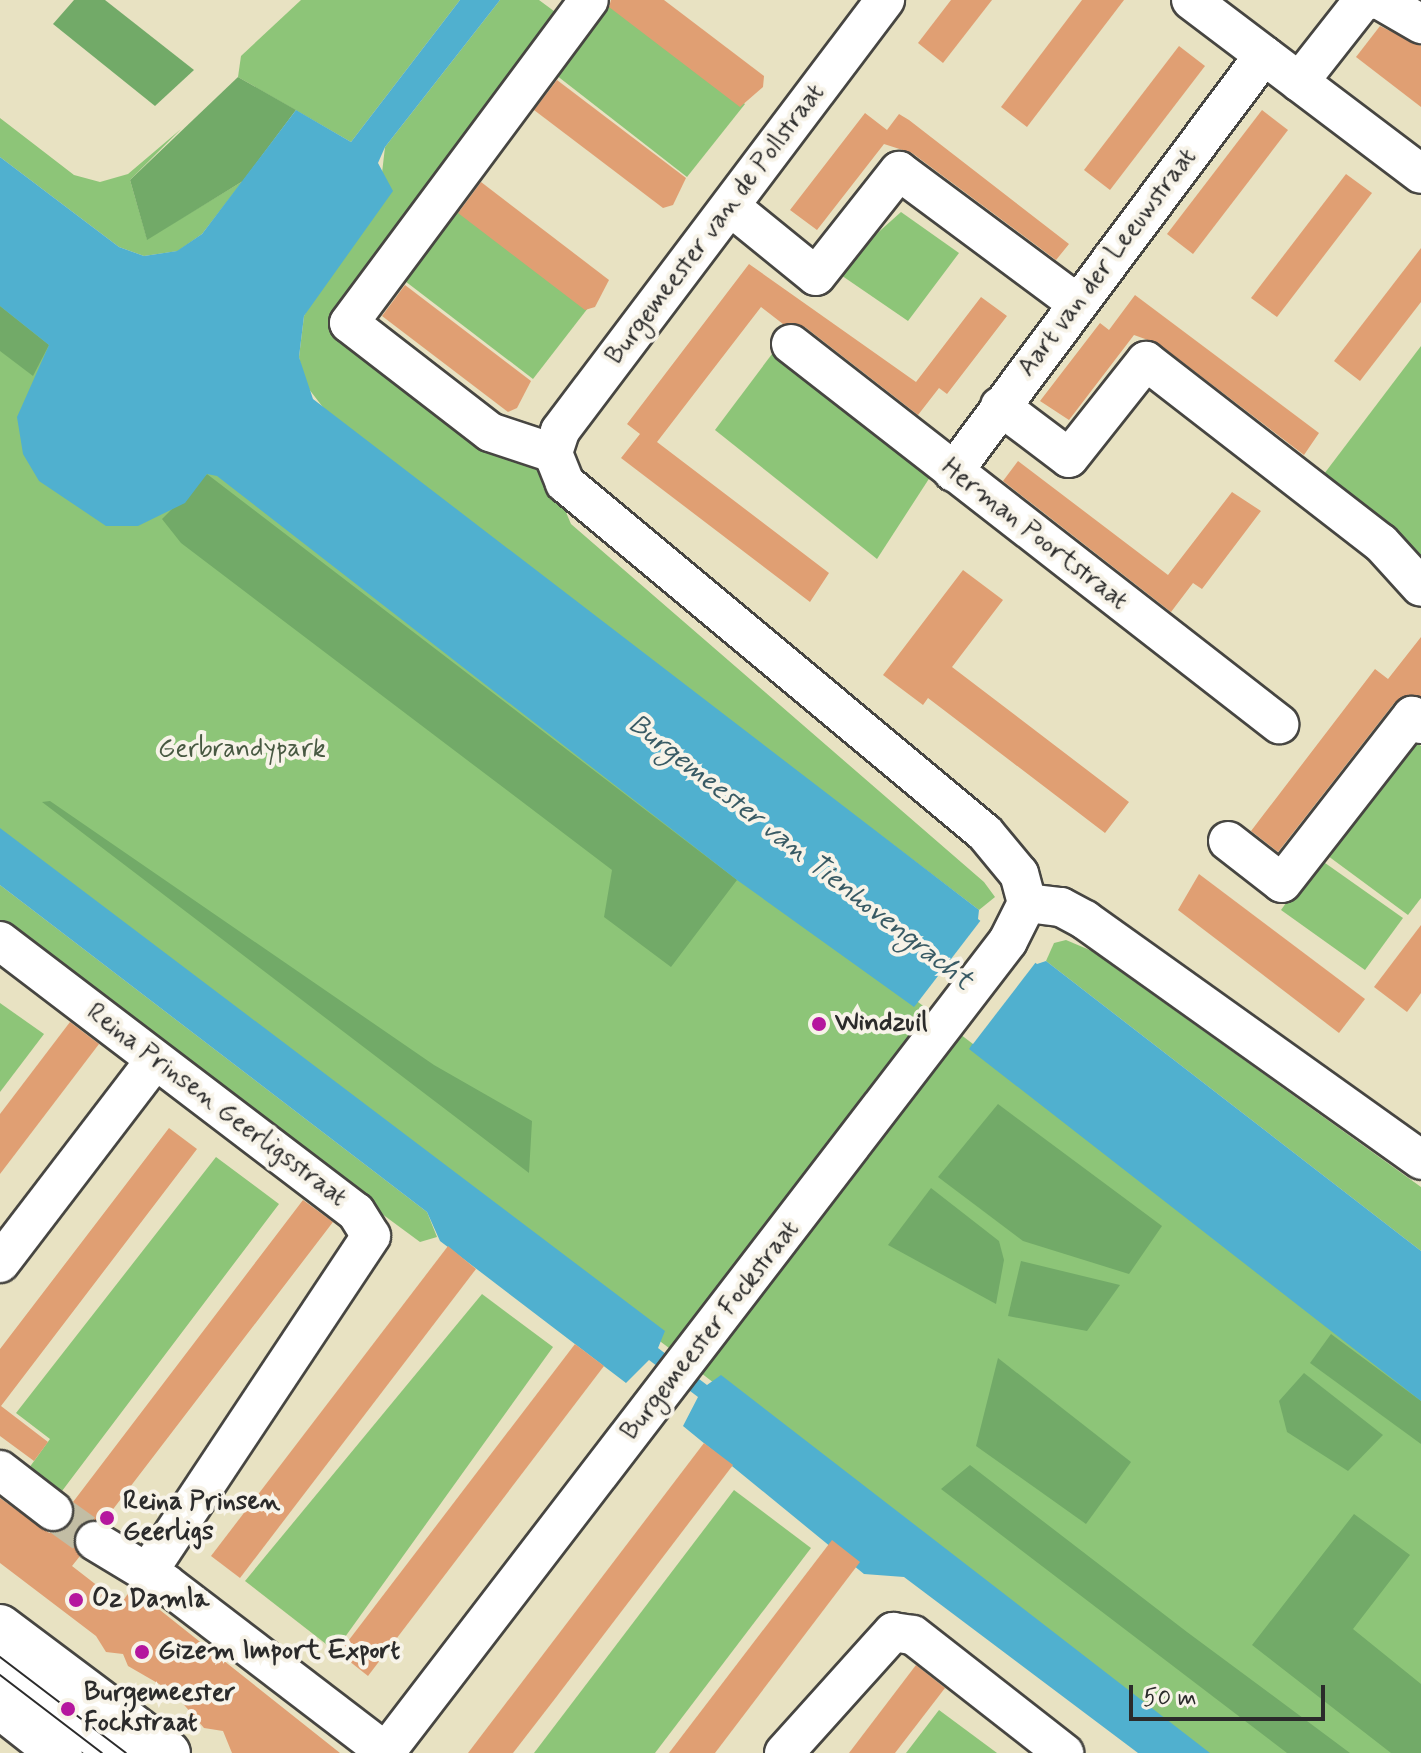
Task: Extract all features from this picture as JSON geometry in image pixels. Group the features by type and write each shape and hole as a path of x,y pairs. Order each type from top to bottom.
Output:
{"main road":[{"path":"0,1627 168,1753"},
{"path":"0,1706 60,1753"}],"street":[{"path":"589,0 349,323 490,432 553,453 565,483 985,833 1019,874 1027,903 1061,907 1085,920 1421,1160"},
{"name":"Burgemeester van de Pollstraat","path":"553,453 560,431 885,0"},
{"path":"1191,0 1421,174"},
{"path":"1299,82 1391,5"},
{"name":"Aart van der Leeuwstraat","path":"953,472 1264,55"},
{"path":"731,207 816,276 899,171 1078,304"},
{"name":"Herman Poortstraat","path":"791,344 1279,724"},
{"path":"1000,406 1069,458 1146,361 1381,543 1421,587"},
{"path":"1228,841 1282,883 1412,716 1421,724"},
{"name":"Burgemeester Fockstraat","path":"380,1747 678,1373 1008,941 1027,903"},
{"name":"Reina Prinsen Geerligsstraat","path":"0,941 356,1212 371,1236 147,1573"},
{"path":"0,1263 155,1060"},
{"path":"0,1470 53,1511"},
{"path":"95,1541 147,1573 380,1747"},
{"path":"784,1753 880,1639 893,1632 913,1635 1064,1753"},
{"path":"0,1665 115,1753"}],"green space":[{"path":"74,0 105,0 194,70 155,106 53,24"},
{"path":"301,0 460,0 351,142 238,77 241,56"},
{"path":"500,0 539,0 566,20 333,327 492,449 551,477 571,524 984,882 995,897 979,910 332,419 305,384 299,357 304,316 382,173 385,147"},
{"path":"613,2 745,104 687,177 556,75"},
{"path":"238,77 296,110 243,181 147,240 130,180"},
{"path":"0,118 74,175 100,182 128,174 181,129 130,180 147,239 243,181 202,234 178,251 144,256 119,247 0,157"},
{"path":"456,207 588,308 533,379 401,278"},
{"path":"901,212 959,253 908,321 835,271"},
{"name":"Gerbrandypark","path":"0,296 1421,1370 1421,1753 1189,1753 669,1348 0,844"},
{"path":"0,306 49,345 33,376 0,351"},
{"path":"1421,346 1421,556 1324,474"},
{"path":"775,350 934,471 877,559 715,430"},
{"path":"207,474 737,880 671,967 604,917 612,870 181,543 162,519"},
{"path":"1412,739 1421,746 1421,898 1408,915 1324,853"},
{"path":"50,801 434,1065 532,1121 529,1173 42,802"},
{"path":"1318,858 1403,918 1365,970 1281,910"},
{"path":"0,885 427,1212 437,1237 420,1242 0,932"},
{"path":"1066,940 1092,951 1421,1187 1421,1251 1046,961 1054,943"},
{"path":"0,1003 44,1034 0,1092"},
{"path":"998,1104 1162,1226 1129,1274 1023,1241 938,1177"},
{"path":"216,1157 279,1204 62,1491 29,1468 50,1439 16,1413"},
{"path":"931,1188 999,1241 1004,1260 996,1304 888,1245"},
{"path":"1021,1261 1120,1285 1087,1331 1008,1316"},
{"path":"482,1294 553,1347 335,1651 245,1581"},
{"path":"1331,1334 1421,1401 1421,1444 1310,1363"},
{"path":"998,1358 1131,1462 1086,1524 976,1446"},
{"path":"1304,1373 1383,1435 1348,1471 1287,1432 1279,1401"},
{"path":"970,1465 1350,1753 1287,1753 941,1489"},
{"path":"734,1490 811,1548 655,1753 534,1753"},
{"path":"1354,1514 1410,1555 1353,1629 1421,1684 1421,1753 1391,1753 1252,1645"},
{"path":"939,1710 997,1753 906,1753"}],"water":[{"name":"Burgemeester van Tienhovengracht","path":"460,0 500,0 385,147 378,163 393,191 304,316 299,357 313,399 979,910 978,919 1037,964 1046,961 1421,1251 1421,1401 969,1049 973,1043 919,1001 914,1007 737,880 217,476 207,474 185,503 138,526 106,526 39,481 23,454 17,417 49,345 0,306 0,157 119,247 144,256 177,251 202,234 296,110 351,142"},
{"path":"0,828 665,1331 658,1348 707,1385 721,1375 1210,1753 1138,1753 904,1577 864,1574 683,1426 698,1397 649,1360 626,1383 440,1241 427,1212 0,885"}],"pier":[{"path":"981,920 1036,962 973,1044 918,1002"}],"building":[{"path":"611,0 664,0 764,76 763,87 740,107 609,7"},
{"path":"951,0 992,0 943,63 918,43"},
{"path":"1082,0 1124,0 1027,127 1001,107"},
{"path":"1380,26 1421,46 1421,107 1356,57"},
{"path":"1179,46 1205,66 1110,190 1084,170"},
{"path":"557,80 686,178 673,205 663,208 534,110"},
{"path":"1262,110 1288,130 1193,254 1167,234"},
{"path":"865,113 887,130 899,114 909,120 1069,244 1056,260 912,153 884,144 817,230 790,210"},
{"path":"1346,174 1372,193 1277,317 1251,298"},
{"path":"481,182 609,280 595,307 585,310 458,213"},
{"path":"1421,248 1421,302 1360,381 1334,361"},
{"path":"749,264 916,382 981,297 1007,316 947,394 939,388 918,415 805,327 783,324 761,307 657,442 829,573 810,602 621,458 640,434 627,424"},
{"path":"405,285 531,381 517,408 508,412 382,316"},
{"path":"1135,295 1319,433 1304,455 1159,344 1134,335 1069,420 1040,401 1100,323 1109,330"},
{"path":"1018,461 1168,575 1232,492 1261,511 1202,589 1193,583 1171,612 1003,481"},
{"path":"963,570 1003,600 952,667 1129,802 1105,833 928,698 923,705 883,675"},
{"path":"1421,637 1421,697 1395,702 1278,852 1251,831 1375,669 1388,679"},
{"path":"1199,874 1365,999 1339,1033 1178,910"},
{"path":"1421,925 1421,993 1407,1012 1374,987"},
{"path":"70,1022 99,1044 0,1174 0,1114"},
{"path":"169,1128 197,1149 1,1406 48,1442 34,1461 0,1436 0,1349"},
{"path":"303,1200 333,1222 104,1521 84,1522 73,1540 80,1556 72,1566 121,1604 129,1592 141,1595 340,1753 232,1753 223,1731 204,1728 173,1692 128,1666 123,1654 106,1652 96,1636 0,1563 0,1498 49,1533 70,1525 73,1502"},
{"path":"448,1246 476,1269 240,1578 211,1556"},
{"path":"575,1344 604,1366 368,1676 339,1653"},
{"path":"704,1443 733,1465 513,1753 468,1753"},
{"path":"832,1540 860,1562 715,1753 669,1753"},
{"path":"916,1665 945,1688 895,1753 849,1753"}],"tunnel":[{"path":"53,1511 95,1541"}],"tram line":[{"path":"0,1657 126,1753"},
{"path":"0,1675 102,1753"}],"place":[{"name":"Windzuil","path":"819,1024"},
{"name":"Reina Prinsen Geerligs","path":"107,1518"},
{"name":"Oz Damla","path":"76,1600"},
{"name":"Gizem Import Export","path":"142,1652"},
{"name":"Burgemeester Fockstraat","path":"68,1709"}]}
